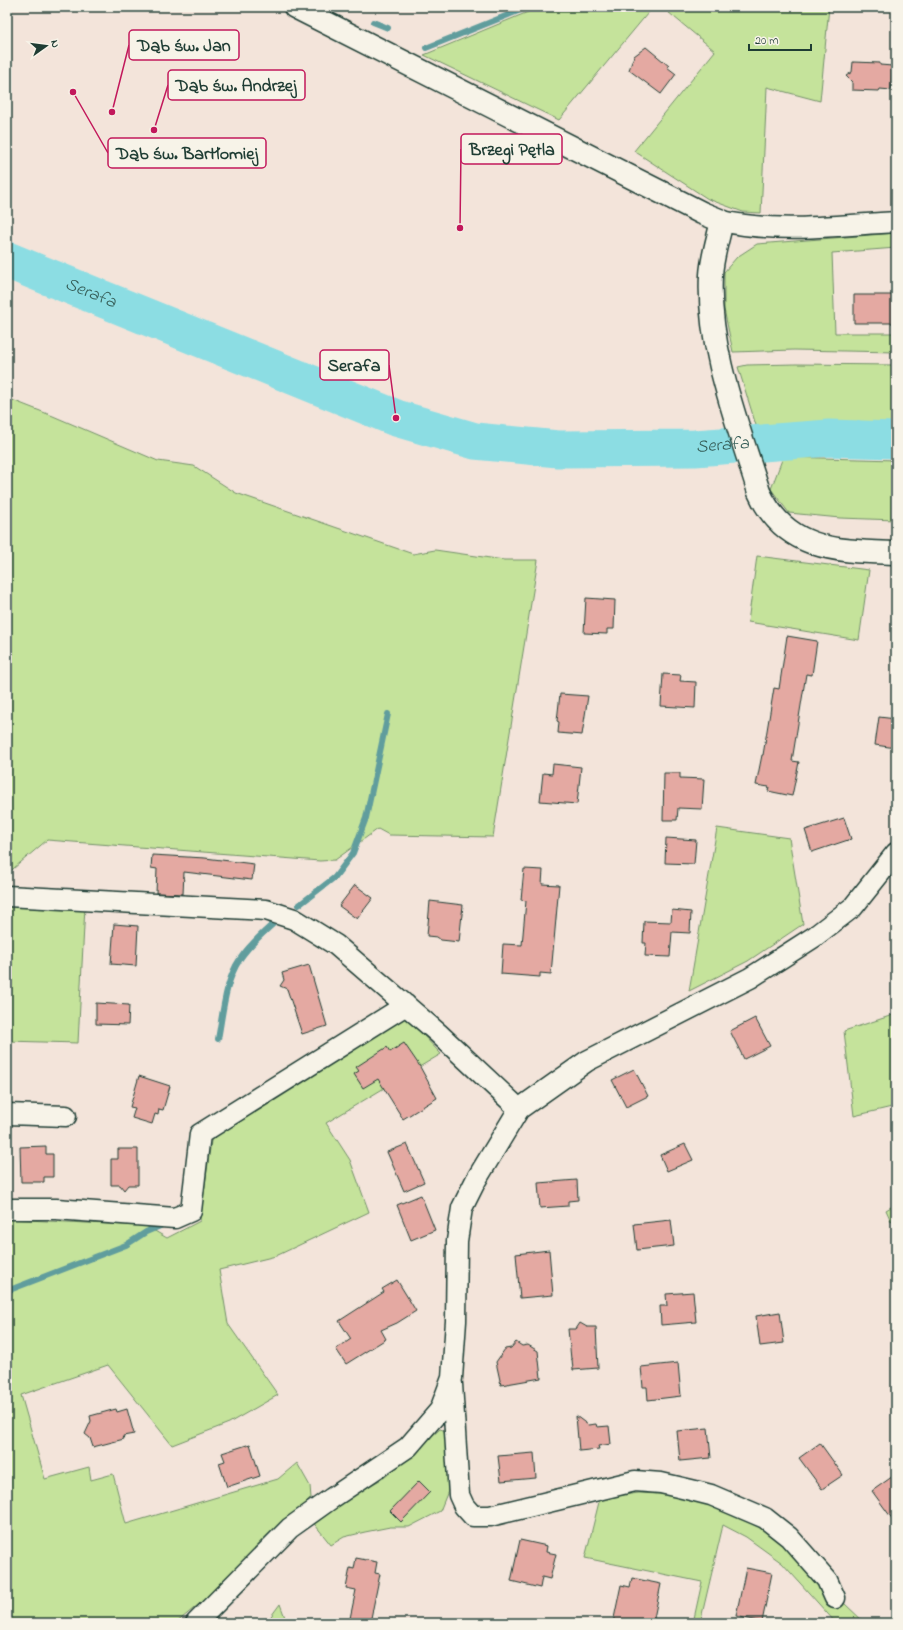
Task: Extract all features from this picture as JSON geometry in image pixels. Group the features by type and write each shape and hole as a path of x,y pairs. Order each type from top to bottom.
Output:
{"street":[{"path":"294,7 722,222 751,227 777,229 896,222"},
{"path":"722,222 713,261 710,285 713,324 722,372 759,492 765,505 774,518 806,541 818,546 836,550 896,553"},
{"path":"835,1598 827,1580 789,1537 765,1518 711,1495 661,1483 635,1480 490,1516 473,1516 464,1506 459,1495 452,1378 456,1321 457,1241 462,1208 476,1180 519,1109 587,1061 750,978 814,937 853,907 896,853"},
{"path":"7,896 266,910 294,919 336,945 406,1005 519,1109"},
{"path":"7,1209 56,1209 175,1218 191,1211 200,1134 406,1005"},
{"path":"7,1114 66,1116"},
{"path":"196,1623 290,1528 408,1447 440,1410 452,1378"}],"green space":[{"path":"540,7 653,7 559,120 424,55"},
{"path":"662,7 829,7 820,101 767,87 761,213 743,212 708,199 634,151 715,51"},
{"path":"896,233 896,248 832,253 835,333 896,333 896,352 794,350 733,352 724,309 724,272 737,257 757,244"},
{"path":"747,365 896,365 896,425 878,423 759,435 738,367"},
{"path":"7,398 158,461 194,466 236,493 413,554 435,550 504,560 538,560 493,837 389,835 378,829 335,860 320,861 47,840 7,874"},
{"path":"783,457 896,460 896,520 840,518 789,513 771,489"},
{"path":"757,556 869,570 859,640 748,622"},
{"path":"717,828 789,838 803,924 748,961 689,991"},
{"path":"7,904 85,906 78,1043 7,1041"},
{"path":"896,1014 896,1106 854,1116 844,1031"},
{"path":"405,1016 441,1054 326,1123 350,1160 369,1212 276,1256 219,1270 228,1324 278,1395 229,1423 172,1445 108,1365 21,1395 45,1479 89,1467 91,1480 113,1474 126,1524 278,1479 297,1463 310,1486 311,1498 227,1581 176,1623 7,1623 7,1219 146,1226 167,1238 200,1221 212,1134"},
{"path":"896,1204 896,1218 891,1221 886,1210"},
{"path":"440,1429 446,1431 448,1439 448,1491 440,1511 409,1527 390,1527 365,1532 344,1537 331,1545 312,1521 326,1511 385,1477"},
{"path":"639,1493 678,1495 724,1509 779,1538 826,1592 844,1603 865,1623 836,1623 782,1563 746,1537 723,1525 700,1623 693,1623 702,1582 585,1558 600,1498"},
{"path":"280,1604 287,1623 266,1623"}],"building":[{"path":"646,47 669,66 667,67 676,74 661,94 629,70 634,56"},
{"path":"853,62 880,63 880,65 892,66 891,90 852,90 852,82 846,76 852,72"},
{"path":"854,295 893,295 893,299 896,299 896,323 854,323"},
{"path":"586,598 615,600 614,629 607,629 607,634 584,633"},
{"path":"787,636 817,641 812,675 806,674 792,761 799,762 792,796 768,791 769,787 756,785 763,755 774,688 779,689"},
{"path":"663,674 681,675 680,681 696,682 695,708 661,706"},
{"path":"560,694 588,696 582,735 558,733 559,722 557,721"},
{"path":"879,717 896,719 896,748 875,745"},
{"path":"553,764 581,767 577,804 540,801 543,773 552,774"},
{"path":"664,773 680,773 680,778 704,779 702,809 678,808 677,820 663,820"},
{"path":"844,818 851,839 812,852 805,830"},
{"path":"666,838 696,840 694,864 665,863"},
{"path":"152,855 205,858 254,864 252,880 184,872 183,894 156,893 157,869 151,868"},
{"path":"524,869 543,870 542,884 559,885 551,974 540,973 540,977 501,974 503,944 522,945 526,901 521,900"},
{"path":"355,885 373,898 357,919 339,906"},
{"path":"430,901 463,905 459,942 441,940 437,937 427,936"},
{"path":"672,910 691,912 690,933 672,932 670,957 645,956 646,943 643,943 644,921 671,922"},
{"path":"114,924 138,926 136,966 111,964"},
{"path":"309,965 327,1026 302,1034 287,989 280,986 284,980 282,973"},
{"path":"96,1003 129,1005 128,1025 96,1024"},
{"path":"755,1018 770,1046 744,1059 730,1031"},
{"path":"404,1043 419,1065 437,1098 403,1119 378,1079 363,1088 354,1074 359,1071 356,1067 387,1047 390,1052"},
{"path":"634,1069 648,1096 626,1107 612,1080"},
{"path":"139,1076 170,1086 163,1110 159,1109 158,1115 155,1114 152,1124 132,1118 135,1108 130,1107"},
{"path":"407,1144 424,1182 404,1191 387,1152"},
{"path":"685,1144 693,1160 667,1171 660,1155"},
{"path":"46,1146 46,1154 53,1154 53,1177 44,1177 44,1182 21,1182 20,1147"},
{"path":"118,1149 138,1149 138,1185 128,1185 124,1190 120,1185 111,1185 111,1159 118,1159"},
{"path":"577,1180 578,1200 568,1201 568,1206 540,1208 538,1183"},
{"path":"421,1195 435,1230 411,1240 397,1205"},
{"path":"671,1220 674,1246 637,1250 634,1224"},
{"path":"549,1250 553,1295 520,1298 516,1254"},
{"path":"397,1280 416,1311 397,1323 381,1330 386,1339 346,1364 336,1349 351,1339 339,1321 384,1292 382,1289"},
{"path":"693,1292 696,1322 661,1325 660,1306 667,1306 666,1294"},
{"path":"780,1312 784,1343 760,1346 756,1316"},
{"path":"580,1323 587,1327 596,1327 598,1368 573,1370 568,1329 576,1329"},
{"path":"516,1342 522,1346 528,1345 538,1351 541,1378 501,1385 496,1362 505,1349 511,1348"},
{"path":"678,1363 681,1396 648,1400 647,1387 643,1387 641,1367"},
{"path":"116,1409 117,1412 127,1409 134,1434 123,1436 124,1439 93,1447 90,1438 85,1434 91,1421 90,1416"},
{"path":"576,1416 588,1425 596,1424 597,1427 609,1426 611,1444 598,1446 599,1449 579,1451"},
{"path":"708,1428 711,1458 680,1461 677,1431"},
{"path":"820,1443 843,1475 822,1489 799,1458"},
{"path":"250,1444 260,1476 227,1487 219,1463 225,1461 222,1453"},
{"path":"534,1453 536,1478 501,1481 498,1456"},
{"path":"896,1474 896,1524 872,1491"},
{"path":"419,1481 430,1492 401,1522 390,1511"},
{"path":"520,1540 547,1546 546,1552 556,1554 550,1579 542,1577 540,1588 511,1581"},
{"path":"356,1558 377,1562 375,1573 380,1574 370,1623 349,1623 356,1590 346,1588 350,1568 354,1569"},
{"path":"746,1568 772,1573 762,1622 736,1616"},
{"path":"632,1578 661,1584 653,1623 613,1623 621,1585 630,1587"}],"waterway":[{"path":"426,48 528,7"},
{"path":"373,22 388,28"},
{"name":"Serafa","path":"7,260 396,418 475,441 558,449 695,448 829,438 896,440"},
{"path":"299,905 335,877 353,853 366,818 388,714"},
{"path":"218,1039 225,998 235,968 247,949 274,923"},
{"path":"7,1291 126,1245 146,1232 165,1224"}],"place":[{"name":"Dąb św. Bartłomiej","path":"73,92"},
{"name":"Dąb św. Jan","path":"112,112"},
{"name":"Dąb św. Andrzej","path":"154,130"},
{"name":"Brzegi Pętla","path":"460,228"},
{"name":"Serafa","path":"396,418"}]}
